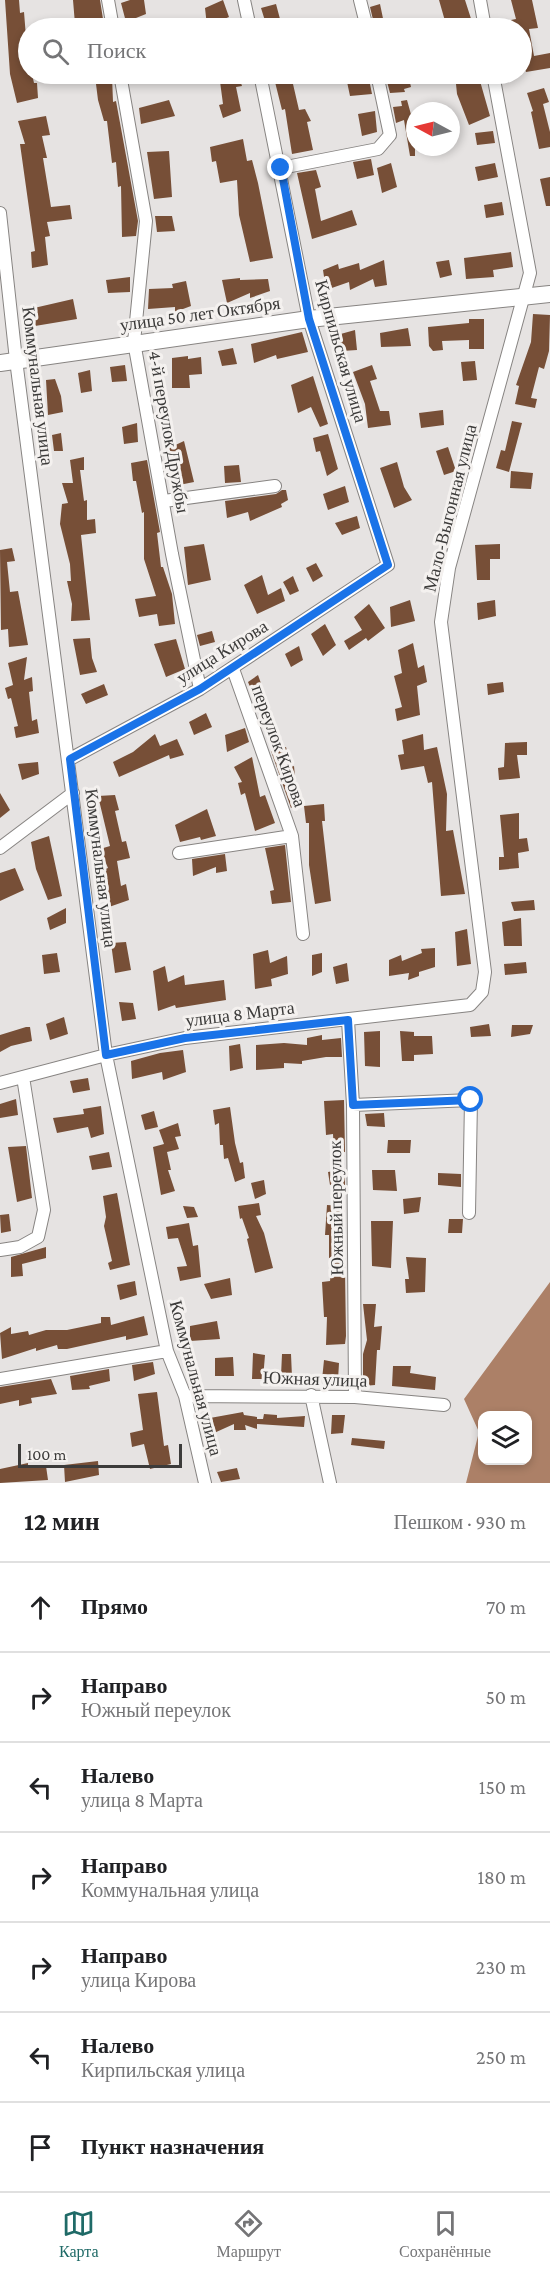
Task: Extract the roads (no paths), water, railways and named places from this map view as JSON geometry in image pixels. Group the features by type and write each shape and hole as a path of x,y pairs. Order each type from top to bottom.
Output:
{"main road":[{"name":"улица 50 лет Октября","path":"8,361 309,319 550,294"}],"street":[{"path":"108,0 111,18"},
{"path":"244,0 248,18"},
{"path":"360,0 364,18"},
{"path":"480,0 483,18"},
{"name":"4-й переулок Дружбы","path":"122,84 146,221 134,342 172,554 200,689"},
{"name":"Кирпильская улица","path":"262,84 281,168 309,319 388,565"},
{"path":"281,168 378,149 390,135 379,84"},
{"name":"Мало-Выгонная улица","path":"482,992 485,972 441,622 449,568 530,273 495,84"},
{"name":"Коммунальная улица","path":"0,213 8,361 70,759 106,1055 167,1351 185,1395 205,1483"},
{"path":"164,501 275,486"},
{"name":"улица Кирова","path":"70,759 200,689 388,565"},
{"name":"переулок Кирова","path":"232,669 292,836 303,934"},
{"path":"0,849 73,793"},
{"name":"переулок Кирова","path":"179,853 292,836"},
{"name":"улица 8 Марта","path":"0,1083 106,1055 185,1038 470,1005 482,992"},
{"name":"Южный переулок","path":"348,1020 353,1105 355,1397"},
{"path":"0,1250 20,1247 38,1237 44,1210 23,1077"},
{"path":"353,1105 471,1100 469,1213"},
{"path":"0,1379 167,1351"},
{"name":"Южная улица","path":"185,1395 312,1395 444,1405"},
{"path":"312,1395 330,1483"}]}
